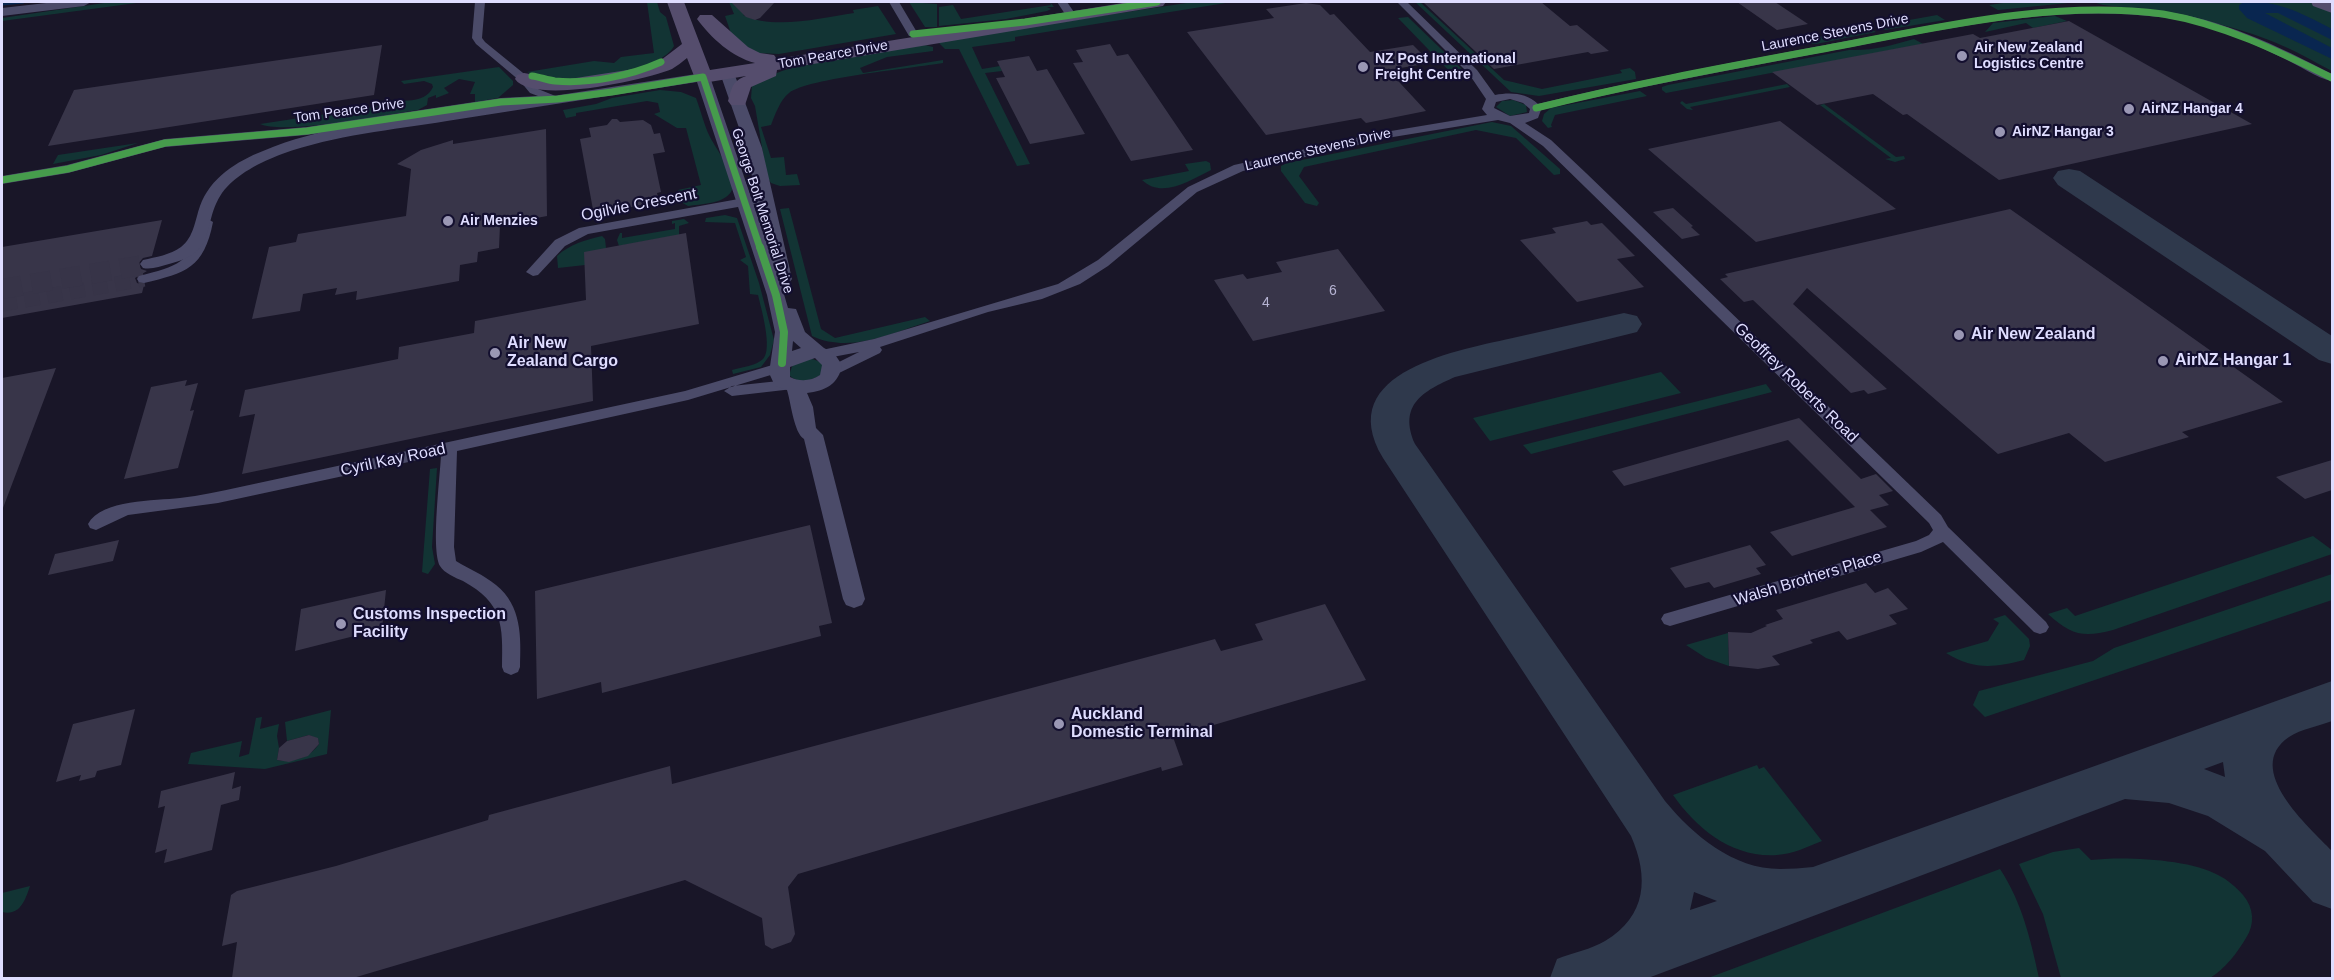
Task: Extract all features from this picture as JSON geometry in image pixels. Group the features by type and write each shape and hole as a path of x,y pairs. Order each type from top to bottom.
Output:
{"main road":[{"name":"George Bolt Memorial Drive","path":"675,2 702,74"},
{"name":"George Bolt Memorial Drive","path":"698,2 726,70"},
{"name":"Tom Pearce Drive","path":"702,74 810,59 1025,22 1066,8 1156,2"},
{"path":"2319,2 2332,8"},
{"path":"706,19 743,54 768,59"},
{"name":"Tom Pearce Drive","path":"726,70 768,59 913,34 1025,22"},
{"path":"524,79 562,86 637,74 668,64 690,45"},
{"path":"738,101 740,88 746,81 810,59"}],"street":[{"path":"2,12 84,2"},
{"path":"480,2 477,38 481,44 524,79 534,92 558,99"},
{"path":"894,2 913,34"},
{"path":"1402,2 1473,72 1531,108"},
{"name":"Laurence Stevens Drive","path":"824,365 878,343 986,309 1015,303 1085,276 1114,256 1165,208 1209,180 1264,160 1446,122 1497,117 1513,120 1531,108 1584,95 2000,15 2081,9 2122,9 2160,14 2208,24 2254,39 2332,78"},
{"name":"George Bolt Memorial Drive","path":"726,70 753,148 794,328 797,335 824,365 816,410 818,430 813,435"},
{"path":"1473,72 1497,117"},
{"name":"George Bolt Memorial Drive","path":"702,74 770,273 785,339 786,376 803,408 807,432 813,435"},
{"name":"Tom Pearce Drive","path":"2,180 68,169 165,142 307,131 501,102 558,99 646,87 702,74"},
{"path":"646,87 692,93 701,97 716,113"},
{"name":"Laurence Stevens Drive","path":"1446,122 1510,96"},
{"path":"147,271 186,252 202,232 208,206 224,181 238,170 270,154 322,138 558,99"},
{"name":"Geoffrey Roberts Road","path":"1531,108 1547,143"},
{"name":"Geoffrey Roberts Road","path":"1513,120 1547,143 1935,519 1942,531 2040,627"},
{"name":"Ogilvie Crescent","path":"533,272 560,243 584,231 766,198"},
{"path":"802,354 824,365 810,386 786,376 802,354"},
{"name":"Cyril Kay Road","path":"96,524 117,511 129,507 203,500 692,394 706,396 743,389 786,376"},
{"name":"George Bolt Memorial Drive","path":"813,435 854,599"},
{"path":"449,448 445,547 448,564 494,592 506,609 512,626 511,666"},
{"name":"Walsh Brothers Place","path":"1670,619 1921,546 1935,540 1942,531"}],"green space":[{"path":"111,2 144,2 2,21 2,18"},
{"path":"647,2 657,2 660,12 666,17 674,46 666,55 654,62 621,73 586,78 554,79 527,72 594,61 614,63 621,57 654,53"},
{"path":"729,2 738,2 735,5 746,13 743,15 768,22 813,20 878,6 896,34 779,54 758,53 733,39 725,16 734,14"},
{"path":"909,2 937,4 937,27 925,27"},
{"path":"1050,2 1054,7 1047,7 1051,9 1047,11 1006,19 939,26 939,7 953,5 961,19 1051,5"},
{"path":"1193,2 1232,2 1015,37 1015,41 972,47 982,69 1000,66 1002,71 985,73 1030,164 1017,166 959,49 945,49 937,41"},
{"path":"1415,2 1420,2 1504,80 1542,89 1622,73 1620,70 1630,68 1635,72 1636,79 1539,96 1511,92"},
{"path":"2010,2 2078,2 1998,10 1989,5"},
{"path":"2093,2 2309,2 2332,13 2332,71 2281,45 2253,34 2190,18"},
{"path":"1937,15 1945,20 1885,30 1876,26"},
{"path":"2055,16 2067,21 2033,28 2026,23 1985,32 1993,23"},
{"path":"1408,17 1468,75 1456,78 1398,18"},
{"path":"1868,27 1876,32 1816,44 1808,43 1798,37 1802,35 1807,39"},
{"path":"1914,39 1923,44 1666,93 1662,90 1662,87 1668,85 1849,50 1866,50"},
{"path":"925,45 933,47 933,51 887,57 860,68 863,73 943,60 943,63 838,78 789,93 780,104 771,125 761,127 771,158 784,157 786,175 797,174 800,185 780,186 771,183 767,177 755,106 751,98 752,85 768,76 811,63"},
{"path":"499,67 513,81 513,85 498,98 475,102 475,94 470,94 475,82 459,79 444,88 449,93 436,98 436,95 428,98 427,105 418,110 312,126 272,127 260,124 418,99 429,93 433,87 432,84 424,81 404,84 401,81"},
{"path":"1787,84 1790,87 1690,107 1693,110 1687,109 1680,103 1682,101 1686,104"},
{"path":"660,90 681,92 696,98 708,132 732,180 731,192 723,199 688,206 681,202 678,190 701,185 686,128 677,128 654,114 660,112 658,103 647,101 576,113 576,116 566,118 563,110 596,104 612,98"},
{"path":"1640,91 1647,96 1555,115 1552,127 1548,128 1542,121 1544,114 1551,108"},
{"path":"1513,100 1526,105 1527,112 1510,116 1496,107 1502,101"},
{"path":"1824,104 1896,157 1904,156 1905,159 1895,162 1885,159 1891,158 1820,105"},
{"path":"1492,122 1511,126 1560,169 1560,174 1554,175 1516,138 1476,130 1304,167 1299,176 1319,203 1317,206 1305,203 1281,171 1281,166 1287,163"},
{"path":"138,143 101,155 53,164 58,155"},
{"path":"1206,161 1210,163 1211,170 1176,186 1158,188 1142,180 1189,171 1185,164"},
{"path":"789,208 821,329 835,338 925,317 930,321 886,336 856,342 826,341 812,336 780,209"},
{"path":"725,215 737,218 759,283 774,340 770,355 761,367 733,374 732,370 753,365 763,359 766,354 767,338 758,295 750,294 748,266 740,260 746,257 735,223 705,222 706,218"},
{"path":"684,219 689,223 679,226 679,235 619,246 617,240 620,233 622,233 622,238 675,229 675,223 672,224 672,221"},
{"path":"602,236 605,239 606,248 585,265 558,268 557,256 567,248"},
{"path":"810,358 823,363 822,374 805,381 797,380 789,375 793,364"},
{"path":"1661,372 1681,393 1490,441 1473,418"},
{"path":"1766,384 1772,392 1531,454 1523,445"},
{"path":"437,468 432,547 435,564 428,574 422,572 430,469"},
{"path":"2313,536 2332,550 2332,554 2113,630 2093,634 2078,633 2048,614 2067,608 2075,616"},
{"path":"2332,574 2332,600 1985,717 1973,705 1979,691 2093,661 2114,648"},
{"path":"2005,615 2029,639 2030,646 2024,660 2003,665 1984,666 1956,659 1946,653 1988,641 1999,623 1993,619"},
{"path":"1728,633 1729,666 1706,658 1686,645"},
{"path":"331,710 327,754 265,769 188,764 191,753 242,741 239,757 249,754 256,718 262,717 260,729 279,724 277,760 289,761 306,756 319,744 318,739 309,735 287,741 285,722"},
{"path":"1757,765 1759,769 1764,767 1822,841 1800,850 1777,855 1745,852 1717,839 1705,830 1673,795"},
{"path":"2079,848 2091,860 2120,858 2174,862 2191,865 2218,875 2235,886 2247,900 2252,916 2249,933 2230,960 2210,978 2061,978 2043,914 2019,864 2053,852"},
{"path":"2000,869 2020,908 2039,978 1708,978"},
{"path":"30,886 21,906 13,912 2,912 2,893"}],"water":[{"path":"2244,2 2279,6 2300,13 2332,29 2332,40 2278,13 2265,13 2332,48 2332,59 2247,18 2239,9 2239,5"}],"building":[{"path":"731,2 775,2 760,18 755,20 746,17"},
{"path":"1423,2 1541,2 1570,26 1577,25 1609,51 1591,54 1588,52 1494,69"},
{"path":"1737,2 1775,2 1808,24 1777,30"},
{"name":"NZ Post International Freight Centre","path":"1306,3 1320,5 1330,15 1334,14 1370,52 1413,45 1431,63 1388,70 1426,111 1366,123 1361,118 1266,135 1187,32 1274,18 1266,9"},
{"path":"2069,21 2252,124 1999,180 1907,114 1903,115 1873,94 1817,105 1772,72 1973,34 1980,38"},
{"path":"1110,44 1117,56 1128,54 1193,150 1131,161 1073,63 1083,62 1076,50"},
{"path":"382,45 374,95 48,146 74,90"},
{"path":"1029,56 1037,71 1047,69 1085,134 1030,144 996,78 1005,77 997,61"},
{"path":"612,119 620,122 643,120 651,125 654,134 660,133 665,152 653,154 661,192 657,193 659,201 594,215 580,139 591,137 589,128 607,125"},
{"path":"1780,121 1896,209 1756,242 1648,149"},
{"name":"Air Menzies","path":"546,129 547,216 500,225 499,248 478,252 477,262 460,265 459,281 356,300 357,291 335,295 337,288 303,294 300,311 252,319 269,247 296,242 298,234 406,216 411,169 397,164 421,150 453,140 453,144"},
{"path":"1673,208 1700,235 1682,239 1653,212"},
{"path":"2010,209 2283,402 2182,432 2189,437 2105,462 2069,433 1998,454 1807,288 1793,304 1887,389 1868,394 1864,390 1851,393 1753,300 1744,302 1720,279 1728,277 1725,274"},
{"path":"162,220 152,256 143,258 138,264 141,269 147,271 135,278 137,283 144,285 142,293 2,318 2,247"},
{"path":"1587,221 1591,225 1602,223 1635,256 1617,259 1644,287 1577,302 1520,240 1556,233 1552,228"},
{"name":"Air New Zealand Cargo","path":"686,233 699,324 591,346 593,401 242,474 255,414 239,417 245,390 398,359 399,347 474,333 475,321 586,300 584,252"},
{"path":"1338,249 1385,311 1253,341 1214,280 1243,274 1247,279 1282,272 1276,262"},
{"path":"56,368 3,508 2,508 2,378"},
{"path":"187,380 185,386 198,383 190,411 194,410 178,468 124,479 151,387"},
{"path":"1799,418 1861,479 1876,474 1893,491 1879,495 1889,505 1870,510 1887,527 1792,556 1770,532 1855,507 1788,440 1624,486 1612,471"},
{"path":"2332,460 2332,490 2305,499 2276,477"},
{"path":"810,525 832,623 819,626 821,636 602,693 601,682 537,699 535,591"},
{"path":"119,540 113,561 48,575 55,554"},
{"path":"1750,545 1766,565 1756,568 1761,574 1714,588 1709,582 1685,588 1670,568"},
{"path":"1866,583 1875,593 1888,588 1908,609 1889,615 1897,624 1847,640 1839,631 1810,640 1813,643 1772,656 1780,665 1758,669 1729,666 1728,632 1751,633 1783,619 1776,610"},
{"name":"Customs Inspection Facility","path":"386,590 382,629 295,651 301,609"},
{"name":"Auckland Domestic Terminal","path":"1325,604 1366,680 1173,737 1183,765 1162,771 1161,767 798,874 788,887 795,934 791,942 772,949 765,945 762,918 685,880 353,978 232,978 237,942 222,946 231,895 237,891 336,866 488,820 489,815 670,766 672,784 1215,639 1221,651 1263,640 1255,624"},
{"path":"135,709 121,765 97,771 95,777 79,781 81,775 56,782 73,724"},
{"path":"309,735 318,738 319,744 308,756 289,762 277,760 279,748 287,741"},
{"path":"235,772 232,789 241,786 239,800 221,805 212,850 164,863 167,849 155,853 165,806 158,808 161,791"}],"waterway":[{"path":"2,4 23,2"}],"taxiway":[{"path":"2069,178 2332,352"},
{"path":"1624,324 1473,359 1428,374 1405,389 1395,402 1390,417 1394,440 1397,448 1647,817 1668,843 1712,875 1741,886 1778,894 1813,891"},
{"path":"2272,723 2332,701"},
{"path":"1813,891 2272,723"},
{"path":"2272,723 2253,742 2247,763 2251,786 2279,831 2332,885"},
{"path":"2130,779 2169,782 2208,792 2244,810 2276,832"},
{"path":"1626,958 1654,931 1667,899 1666,864 1653,827"},
{"path":"1577,978 1813,891"}],"tunnel":[{"path":"2,289 149,264"},
{"path":"2,304 144,279"}],"cycle path":[{"path":"913,34 1025,22 1157,2"},
{"path":"1536,108 1684,75 1955,24 2077,10 2160,14 2205,23 2249,38 2332,78"},
{"path":"532,76 555,81 594,79 624,74 661,62"},
{"path":"2,180 68,169 165,143 307,131 501,102 558,99 612,92 703,77 776,295 784,332 782,363"}],"place":[{"name":"Air New Zealand Logistics Centre","path":"1962,56"},
{"name":"NZ Post International Freight Centre","path":"1363,67"},
{"name":"AirNZ Hangar 4","path":"2129,109"},
{"name":"AirNZ Hangar 3","path":"2000,132"},
{"name":"Air Menzies","path":"448,221"},
{"name":"Air New Zealand","path":"1959,335"},
{"name":"Air New Zealand Cargo","path":"495,353"},
{"name":"AirNZ Hangar 1","path":"2163,361"},
{"name":"Customs Inspection Facility","path":"341,624"},
{"name":"Auckland Domestic Terminal","path":"1059,724"}]}
